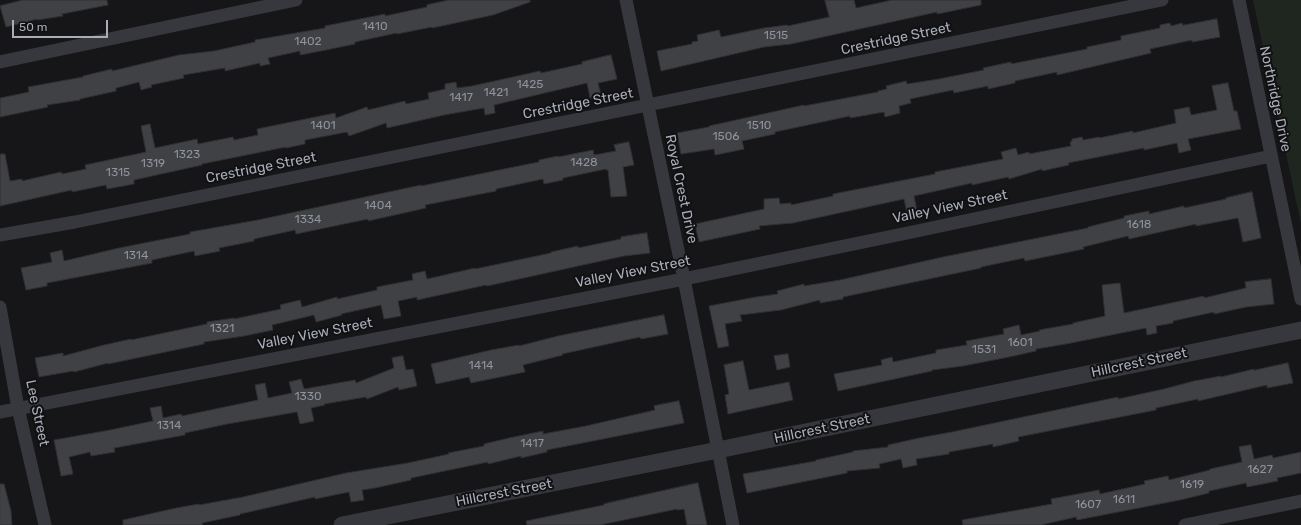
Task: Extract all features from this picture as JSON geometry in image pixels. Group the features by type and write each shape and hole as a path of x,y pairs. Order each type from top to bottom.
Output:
{"street":[{"path":"0,62 296,0"},
{"name":"Royal Crest Drive","path":"626,0 733,525"},
{"name":"Crestridge Street","path":"0,235 75,222 1162,0"},
{"name":"Northridge Drive","path":"1239,0 1270,156 1301,299"},
{"name":"Valley View Street","path":"0,412 684,279 1270,156"},
{"name":"Lee Street","path":"0,307 18,408 45,525"},
{"name":"Hillcrest Street","path":"342,525 718,450 1301,330"},
{"path":"1185,525 1301,501"}],"shaded area":[{"path":"1253,0 1301,0 1301,224"}],"building":[{"path":"23,0 107,0 108,5 62,14 63,16 37,19 6,27 0,6"},
{"path":"449,0 530,0 530,2 493,15 432,28 397,33 355,42 355,44 300,55 300,51 268,58 270,64 260,66 260,63 225,71 225,68 183,75 184,78 151,85 152,87 141,90 139,82 116,88 116,91 80,100 47,105 48,107 0,117 0,98 29,92 28,87 83,77 112,69 112,71 179,55 214,51 255,42 255,40 325,28 325,26 385,14 385,16 427,7 427,5"},
{"path":"825,0 854,0 856,8 892,0 981,0 981,5 937,14 937,12 791,44 764,47 661,71 657,51 692,44 692,42 698,41 697,35 719,30 721,37 764,28 788,26 829,17"},
{"path":"1217,19 1220,37 1192,42 1192,40 1150,49 1151,53 1057,75 1057,72 1015,81 1015,83 988,89 988,86 954,93 953,90 910,99 911,103 899,106 900,113 885,117 884,112 850,118 850,116 775,132 775,134 742,141 744,149 715,155 714,149 681,154 677,133 804,105 878,92 887,89 886,86 906,81 907,84 939,79 984,70 983,68 1011,62 1011,64 1087,49 1087,47 1121,40 1121,36 1160,28 1160,25 1170,23 1171,26 1182,23 1183,25"},
{"path":"611,55 617,79 598,83 601,95 590,98 587,83 494,105 495,113 485,115 484,108 444,115 387,128 386,123 349,136 347,132 305,140 305,144 202,164 134,180 134,184 107,189 106,185 72,192 72,190 0,206 0,154 5,154 10,181 22,179 22,181 61,172 62,174 86,169 85,165 146,152 141,126 150,124 155,148 197,139 198,144 233,137 234,140 258,135 257,129 335,113 336,118 367,107 368,110 405,101 406,104 429,99 428,93 445,89 445,84 456,82 457,88 472,86 540,71 541,73 582,64 582,62"},
{"path":"1228,83 1234,111 1237,111 1241,129 1188,139 1191,150 1179,153 1177,143 1144,150 1144,148 1068,163 1069,165 1042,171 1042,169 1009,179 1008,177 972,185 972,183 914,196 917,211 907,213 904,199 793,223 759,226 760,229 699,242 695,224 764,209 764,199 779,198 780,204 791,203 791,205 833,196 833,194 1003,159 1001,152 1016,148 1018,155 1029,152 1029,154 1071,146 1070,142 1072,139 1082,137 1083,140 1133,131 1133,133 1176,123 1174,110 1189,107 1191,115 1217,110 1212,86"},
{"path":"629,142 634,165 623,167 627,196 611,197 608,170 606,169 563,178 563,180 544,184 543,179 496,189 496,191 425,205 426,208 368,221 368,219 296,234 295,230 254,239 254,241 219,248 220,251 195,256 194,251 152,260 152,263 47,283 47,286 26,290 21,268 52,262 50,253 62,250 64,261 190,234 190,232 258,220 421,185 539,162 539,160 558,156 593,150 594,155 616,151 614,145"},
{"path":"1252,192 1261,238 1243,242 1238,218 1196,226 1196,224 1129,239 1128,236 1083,247 1084,249 1025,261 1024,258 843,297 843,299 820,303 820,300 781,310 740,315 742,321 725,324 729,346 718,348 709,306 778,294 777,291 804,284 804,286 840,280 943,257 1088,228 1124,218 1124,216 1149,211 1149,214 1184,206 1184,208"},
{"path":"647,233 650,253 624,256 417,300 417,297 398,301 401,316 384,319 381,305 341,314 342,315 316,322 314,315 272,325 273,330 204,342 204,344 108,363 74,372 39,377 35,358 63,353 63,356 131,339 207,324 207,322 234,319 281,309 280,305 300,300 302,307 337,297 337,299 377,290 377,287 413,280 412,274 425,271 427,279 578,246 578,248 621,239 621,237"},
{"path":"1271,279 1274,304 1246,307 1214,314 1214,312 1173,321 1173,323 1156,326 1157,333 1147,335 1146,328 1036,349 1036,351 1009,357 963,366 932,370 838,391 834,374 882,365 881,360 892,357 893,362 936,353 936,350 967,345 966,341 1004,334 1003,329 1019,325 1021,335 1105,316 1102,285 1120,283 1124,313 1204,296 1204,298 1246,288 1245,282"},
{"path":"664,315 668,334 641,339 640,337 562,354 563,355 523,365 525,372 471,383 469,377 436,384 431,364 491,350 519,346 558,336"},
{"path":"788,354 790,367 777,370 774,356"},
{"path":"403,356 406,370 413,369 417,386 399,390 398,387 367,399 366,397 324,404 325,405 311,408 314,421 300,424 297,412 227,424 185,433 185,435 114,448 115,452 91,456 90,452 69,457 73,474 61,476 54,440 153,421 150,408 161,406 163,418 181,414 182,416 258,400 255,385 265,383 268,398 292,393 289,382 301,379 304,389 355,380 356,383 394,368 392,358"},
{"path":"743,361 749,390 789,382 793,400 728,414 725,395 729,394 724,365"},
{"path":"1288,363 1293,383 1267,388 1267,385 1198,401 1198,399 1156,408 1156,410 1018,437 1019,441 993,447 993,444 949,452 949,454 916,459 917,465 903,468 901,459 879,464 880,468 847,471 847,473 747,493 743,474 816,461 853,451 888,447 888,445 919,438 1118,397 1118,399 1194,381"},
{"path":"679,401 684,423 547,450 547,452 521,458 521,456 488,464 488,462 411,478 411,480 362,490 364,500 351,502 349,492 315,499 315,497 202,523 203,525 123,525 123,520 176,508 243,497 346,473 408,463 543,431 543,434 586,426 655,410 654,406"},
{"path":"1251,445 1254,459 1272,455 1273,458 1301,452 1301,473 1277,478 1278,481 1247,487 1246,483 1209,491 1209,493 1180,500 1077,520 1076,517 1041,525 963,525 962,520 1052,504 1051,499 1099,490 1100,494 1145,484 1144,481 1168,476 1169,480 1242,462 1239,447"},
{"path":"698,483 707,525 687,525 684,509 677,509 600,525 527,525 526,521 604,505"},
{"path":"0,484 4,484 11,511 12,525 0,525"}]}
